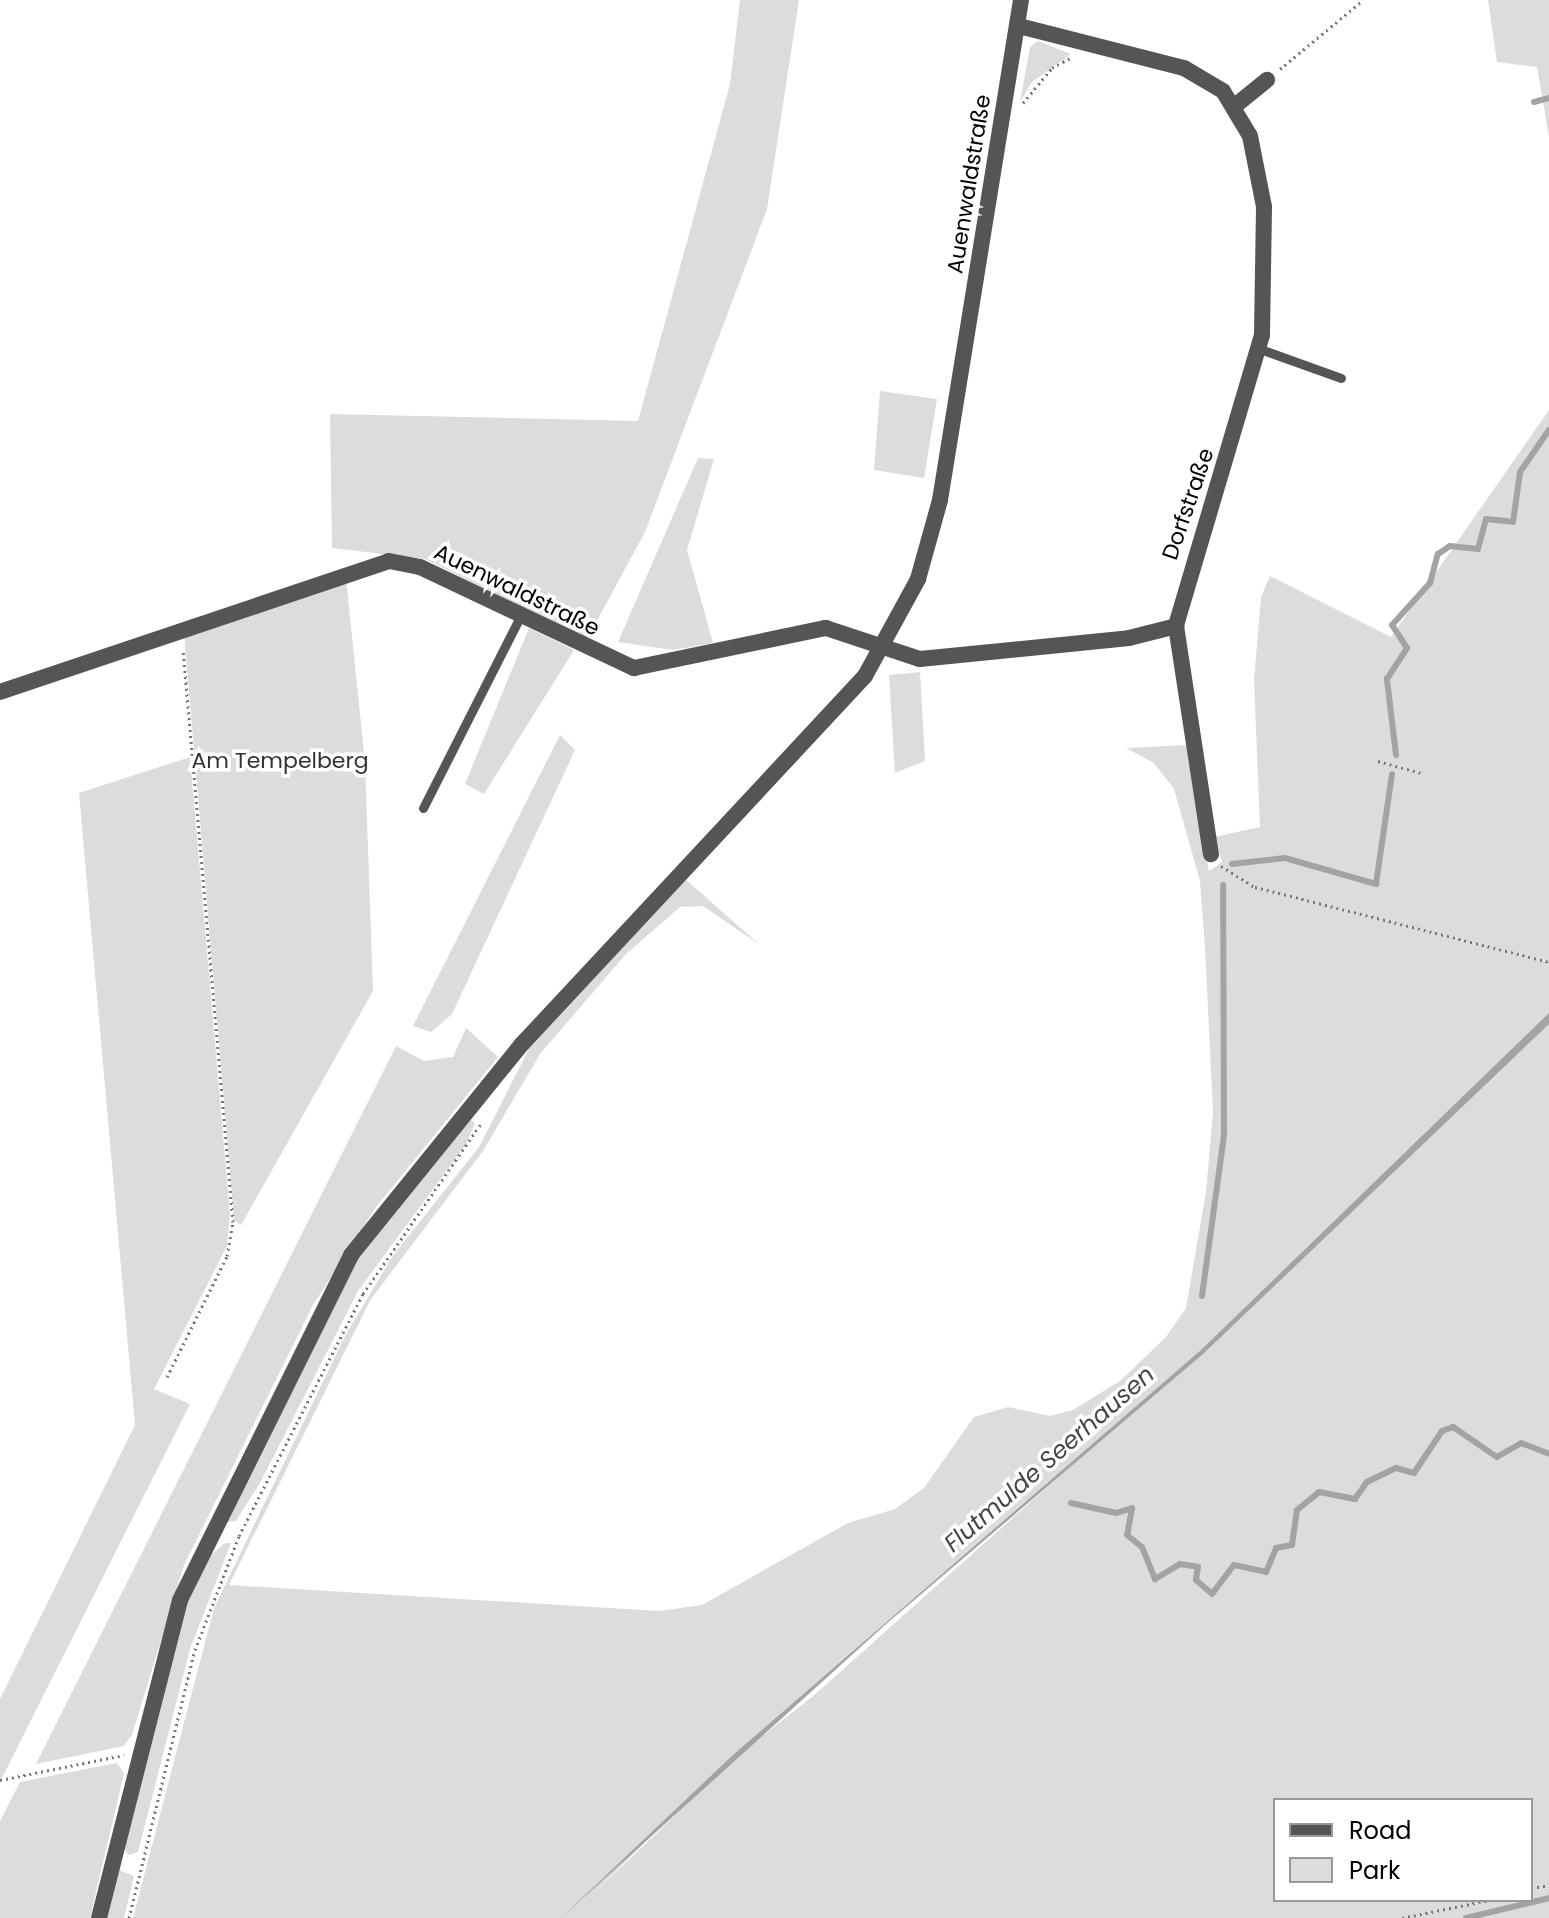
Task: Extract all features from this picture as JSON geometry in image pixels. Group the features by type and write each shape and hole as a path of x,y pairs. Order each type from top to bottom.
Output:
{"street":[{"name":"Auenwaldstraße","path":"99,1918 136,1756 196,1558 333,1285 381,1211 523,1042 848,695 881,648 932,545 1021,0"},
{"path":"1019,26 1184,68 1236,105 1267,80"},
{"name":"Dorfstraße","path":"1176,626 1194,545 1260,349 1264,207 1236,105"},
{"name":"Auenwaldstraße","path":"0,692 179,628 389,561 420,567 520,617 634,668 826,628 881,648"},
{"path":"881,648 920,659 1129,638 1176,626 1211,854"}],"lane":[{"path":"1260,349 1341,378"},
{"path":"423,808 520,617"}],"path":[{"path":"1267,80 1363,0"},
{"path":"1000,123 1052,68 1098,47"},
{"path":"167,1377 227,1256 233,1222 179,628"},
{"path":"1378,761 1421,773"},
{"path":"1211,854 1255,887 1549,962"},
{"path":"129,1918 195,1650 239,1536 363,1294 471,1147 482,1111"},
{"path":"0,1780 136,1756"},
{"path":"1402,1918 1479,1902"}],"green space":[{"path":"740,0 799,0 767,209 645,532 587,639 425,559 332,548 330,414 638,421 730,84"},
{"path":"1488,0 1549,0 1549,137 1537,67 1497,62"},
{"path":"1038,41 1071,54 1032,82 1020,102 1030,47"},
{"path":"880,391 937,399 924,478 874,470"},
{"path":"1549,410 1549,1918 133,1918 214,1608 345,1336 392,1257 479,1147 531,1045 685,879 760,945 703,906 680,907 626,954 540,1054 483,1151 371,1299 229,1585 659,1611 702,1605 848,1523 895,1509 924,1488 974,1417 1008,1407 1050,1416 1073,1410 1120,1381 1166,1337 1186,1308 1206,1192 1213,1112 1205,948 1200,881 1174,789 1154,763 1126,748 1186,745 1209,871 1222,862 1214,837 1260,827 1254,680 1261,597 1270,576 1391,637","holes":["1200,1351 812,1697 737,1756 587,1900 735,1753"]},
{"path":"698,458 714,459 687,550 713,643 673,650 618,642"},
{"name":"Am Tempelberg","path":"346,578 365,763 373,991 241,1225 234,1220 184,633"},
{"path":"529,628 574,650 484,794 465,784"},
{"path":"920,672 925,761 895,773 889,675"},
{"path":"560,735 575,750 452,1014 431,1032 413,1026"},
{"name":"Am Tempelberg","path":"190,757 230,1214 227,1246 154,1389 190,1404 0,1782 0,1699 135,1425 79,793"},
{"path":"466,1028 498,1057 376,1207 313,1305 184,1565 132,1735 124,1746 36,1764 396,1046 424,1061 453,1057"},
{"path":"467,1117 475,1123 466,1144 358,1291 260,1483 236,1521 227,1522 358,1259"},
{"path":"225,1543 231,1543 190,1649 138,1852 129,1855 124,1849 187,1602 203,1562"},
{"path":"117,1763 124,1773 90,1918 0,1918 0,1821 20,1782"},
{"path":"119,1870 134,1876 124,1918 106,1918"}],"shaded area":[{"path":"1549,1013 1549,1024 1203,1354 885,1625 561,1918 735,1753 1201,1350"}],"waterway":[{"path":"1534,102 1549,98"},
{"path":"1396,755 1387,679 1407,648 1392,625 1430,583 1438,554 1450,546 1478,549 1486,519 1513,522 1520,472 1549,430"},
{"path":"1232,864 1285,858 1376,884 1392,774"},
{"path":"1202,1296 1224,1135 1223,885"},
{"path":"1071,1503 1116,1513 1132,1508 1127,1535 1142,1547 1155,1579 1180,1564 1198,1567 1196,1580 1212,1594 1234,1565 1266,1572 1276,1548 1292,1545 1297,1510 1319,1492 1355,1499 1367,1482 1396,1468 1414,1473 1442,1431 1453,1427 1497,1457 1521,1443 1549,1454"},
{"path":"1533,1902 1549,1898"},
{"path":"1466,1918 1532,1902"}],"water label":[{"name":"Flutmulde Seerhausen","path":"1049,1459"}]}
